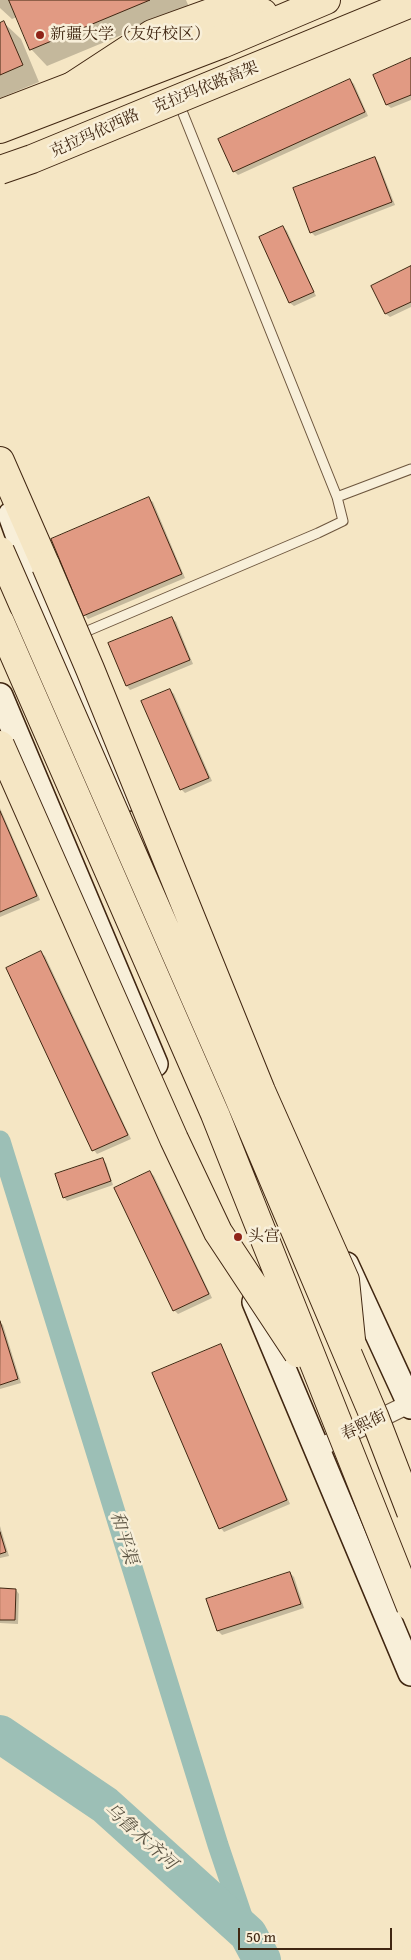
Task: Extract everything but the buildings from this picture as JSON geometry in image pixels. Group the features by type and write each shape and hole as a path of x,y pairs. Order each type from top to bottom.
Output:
{"main road":[{"path":"68,88 152,34 246,0"},
{"path":"0,114 297,0"},
{"path":"0,129 222,44 326,0"},
{"name":"克拉玛依西路","path":"0,176 256,63 411,2"},
{"name":"克拉玛依路高架","path":"0,170 32,159 222,82 411,2"},
{"path":"0,461 90,669 262,1091 345,1280 355,1372"},
{"path":"0,484 57,643 411,1404"},
{"path":"0,551 236,1090 355,1372 411,1512"},
{"path":"0,622 215,1114 411,1607"},
{"path":"0,696 411,1673"},
{"path":"0,746 174,1139 218,1232 330,1402"}],"street":[{"name":"春熙街","path":"317,1448 411,1404"}],"lane":[{"path":"57,643 318,534 344,521 337,497 177,98"},
{"path":"337,497 411,469"}],"waterway":[{"name":"和平渠","path":"0,1141 218,1845 248,1934"},
{"name":"乌鲁木齐河","path":"0,1734 105,1805 248,1934 262,1960"}],"place":[{"name":"新疆大学（友好校区）","path":"40,35"},
{"name":"头宫","path":"238,1237"}]}
